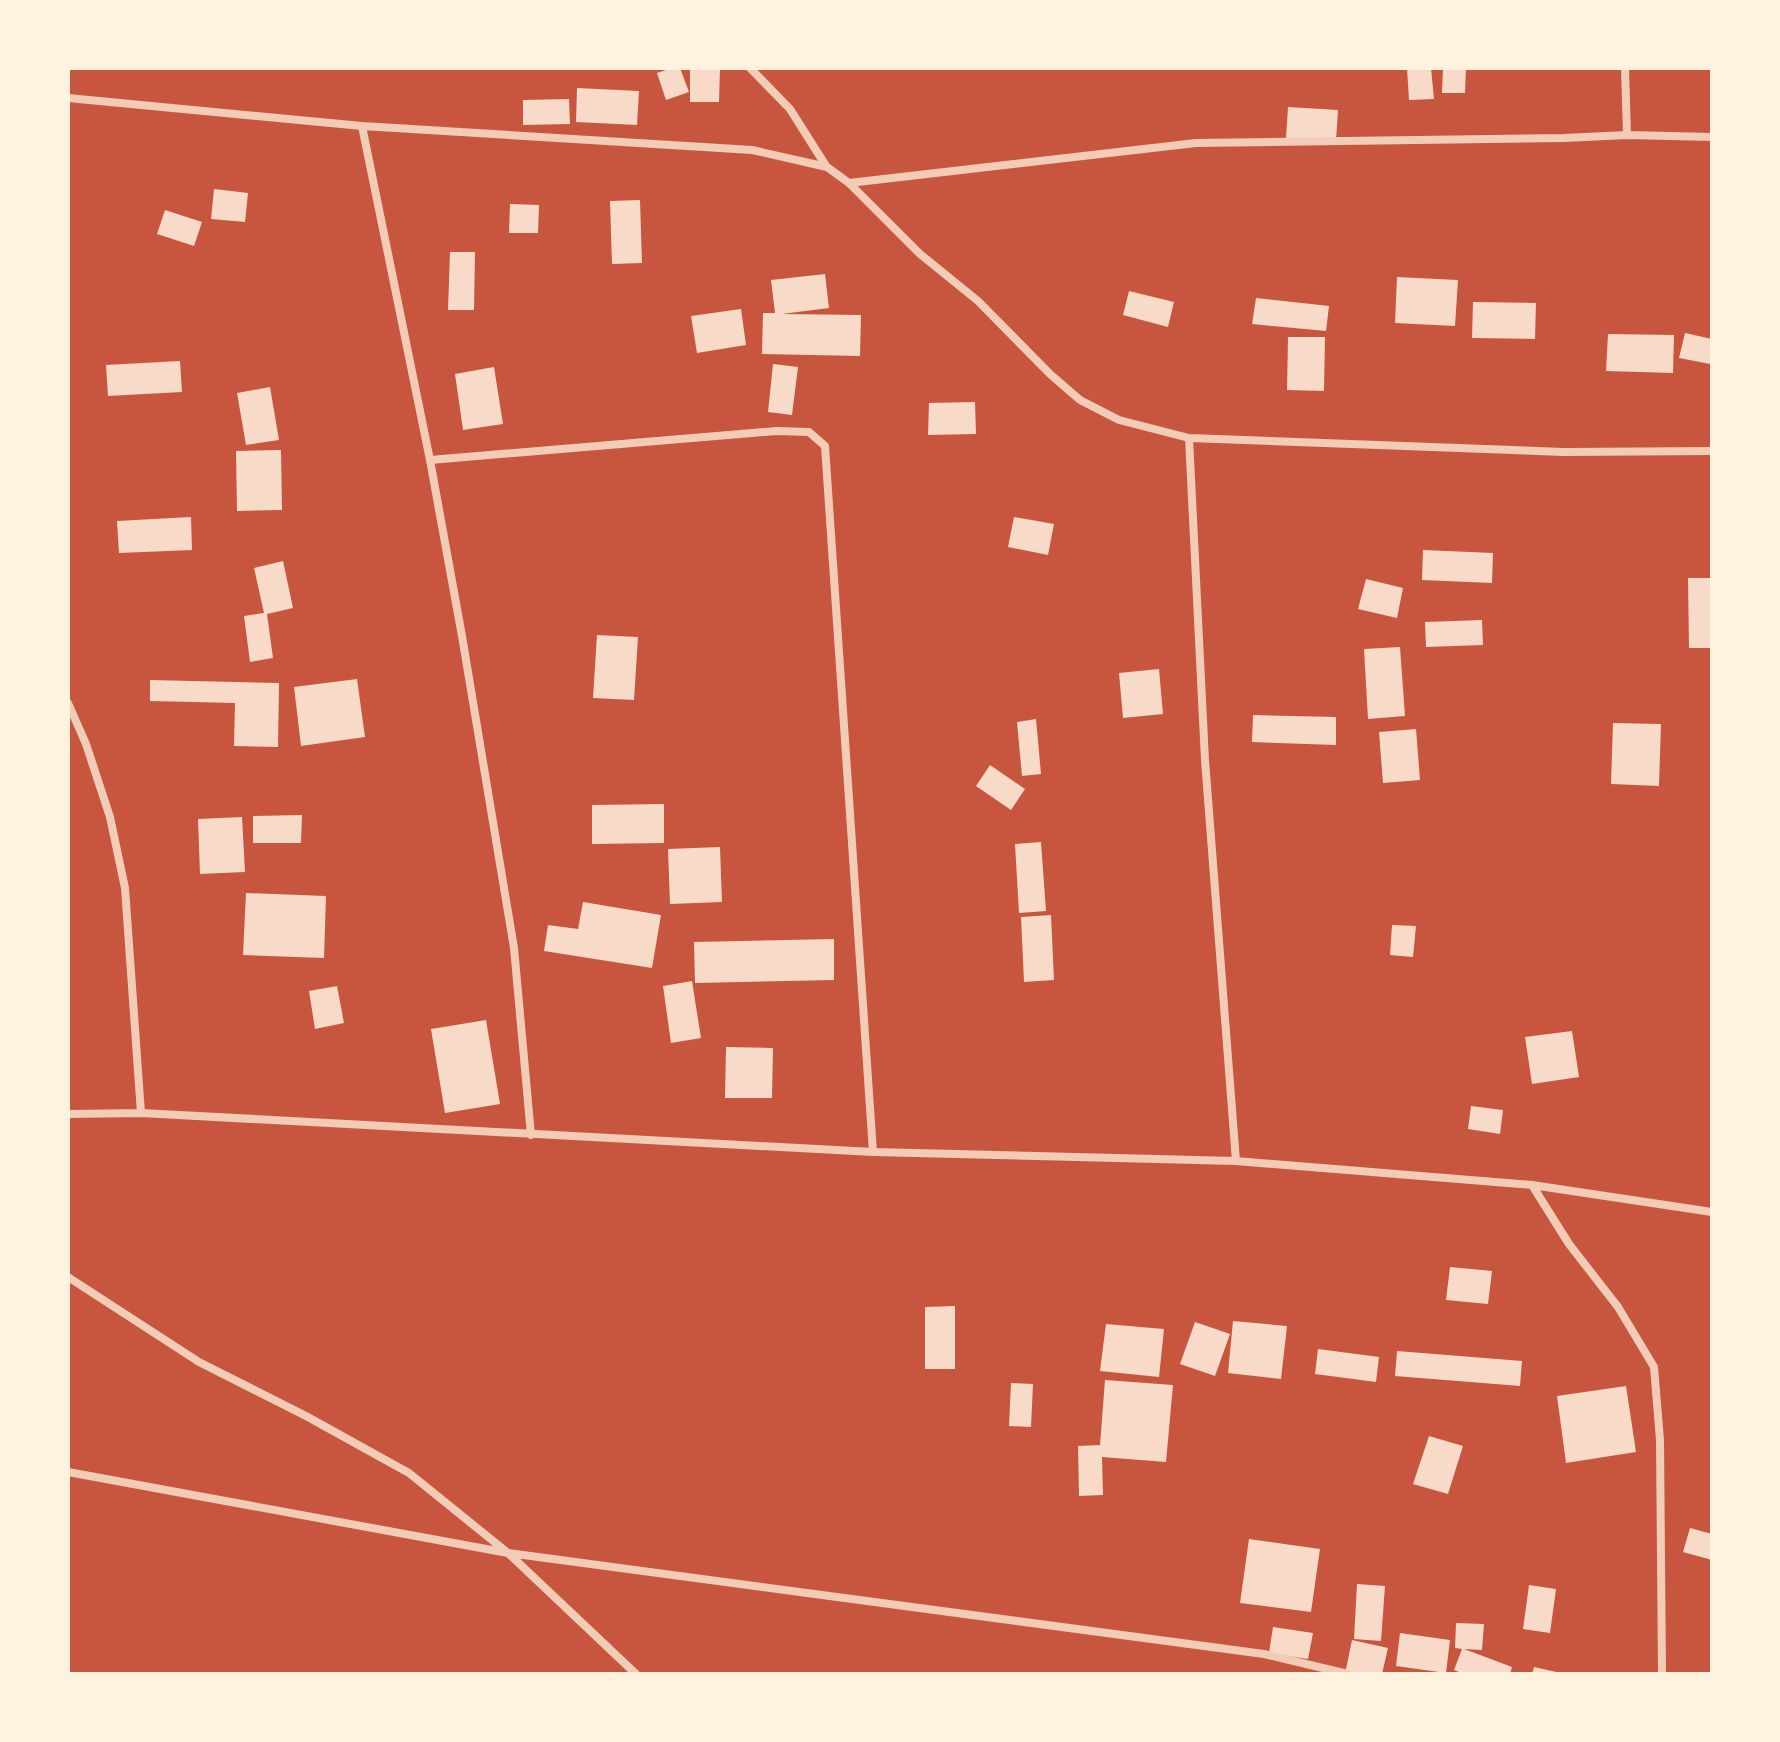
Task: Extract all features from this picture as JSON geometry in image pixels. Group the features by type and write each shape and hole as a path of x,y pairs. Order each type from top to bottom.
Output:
{"street":[{"path":"750,68 790,109 827,167 849,183 920,254 978,301 1080,400 1119,420 1189,438 1564,452 1712,451"},
{"path":"1625,68 1627,135"},
{"path":"68,98 362,126 752,150 827,167"},
{"path":"362,126 430,460 514,948 531,1135"},
{"path":"849,183 1196,143 1627,135 1712,137"},
{"path":"430,460 777,431 809,432 825,446 873,1152"},
{"path":"1189,438 1205,760 1236,1161"},
{"path":"68,703 86,744 110,817 125,888 141,1113"},
{"path":"68,1114 141,1113 873,1152 1236,1161 1532,1185 1712,1212"},
{"path":"1532,1185 1569,1244 1618,1307 1654,1367 1660,1440 1662,1674"},
{"path":"68,1277 199,1362 409,1473 508,1553 636,1674"},
{"path":"68,1472 508,1553 1264,1654 1348,1674"}],"building":[{"path":"680,68 689,92 666,100 657,73"},
{"path":"690,68 720,68 719,102 690,102"},
{"path":"1407,68 1431,68 1434,99 1409,100"},
{"path":"1443,68 1466,68 1465,93 1442,93"},
{"path":"577,88 639,91 637,125 576,122"},
{"path":"569,99 570,124 523,125 523,100"},
{"path":"1288,107 1338,110 1336,141 1286,138"},
{"path":"214,189 248,193 245,222 211,219"},
{"path":"640,200 642,263 612,264 610,201"},
{"path":"510,204 539,205 538,233 509,233"},
{"path":"165,210 202,222 194,246 157,234"},
{"path":"450,252 475,252 474,310 448,310"},
{"path":"825,274 829,308 782,314 861,315 860,356 762,354 763,313 775,313 771,280"},
{"path":"1397,277 1458,280 1455,326 1395,323"},
{"path":"1129,291 1174,302 1168,327 1123,315"},
{"path":"1256,298 1329,306 1326,331 1252,324"},
{"path":"1473,302 1536,303 1535,339 1472,338"},
{"path":"741,309 746,345 697,353 691,316"},
{"path":"1685,333 1712,339 1710,364 1679,358"},
{"path":"1608,334 1674,335 1673,373 1606,371"},
{"path":"1288,337 1325,337 1324,391 1287,390"},
{"path":"180,361 182,392 108,396 106,365"},
{"path":"773,364 798,367 792,415 768,412"},
{"path":"494,367 503,424 463,430 455,374"},
{"path":"270,387 279,440 246,445 237,393"},
{"path":"975,402 976,434 928,435 929,403"},
{"path":"281,450 282,510 237,511 236,451"},
{"path":"191,517 192,550 119,553 117,521"},
{"path":"1014,517 1054,524 1048,555 1008,547"},
{"path":"1423,550 1493,553 1492,583 1422,580"},
{"path":"283,561 293,608 267,614 273,658 250,662 244,616 264,613 254,568"},
{"path":"1688,578 1712,578 1712,648 1689,648"},
{"path":"1366,579 1403,588 1397,618 1358,609"},
{"path":"1482,620 1483,645 1426,647 1425,622"},
{"path":"597,635 638,637 634,700 593,698"},
{"path":"1400,647 1405,716 1368,719 1364,649"},
{"path":"1159,669 1163,714 1123,718 1119,673"},
{"path":"357,679 365,737 301,746 294,687"},
{"path":"150,680 279,683 278,747 234,746 235,703 150,701"},
{"path":"1253,715 1336,717 1336,745 1252,742"},
{"path":"1036,719 1041,774 1022,776 1017,722"},
{"path":"1613,723 1661,724 1659,786 1611,784"},
{"path":"1416,729 1420,780 1383,783 1379,732"},
{"path":"990,765 1025,789 1011,810 976,786"},
{"path":"664,804 664,843 592,844 592,805"},
{"path":"302,815 301,843 253,843 253,816"},
{"path":"242,817 245,872 200,874 198,819"},
{"path":"1041,842 1046,911 1019,913 1015,844"},
{"path":"720,847 722,902 670,904 668,849"},
{"path":"246,893 326,896 324,958 243,955"},
{"path":"583,902 661,915 652,968 544,951 548,925 578,929"},
{"path":"1051,915 1054,980 1024,982 1021,917"},
{"path":"1392,925 1416,926 1413,957 1390,955"},
{"path":"834,939 834,980 695,983 694,942"},
{"path":"692,981 701,1038 671,1043 663,986"},
{"path":"337,986 344,1023 315,1029 309,991"},
{"path":"486,1020 500,1104 445,1113 431,1029"},
{"path":"1572,1031 1579,1077 1532,1084 1525,1037"},
{"path":"726,1047 773,1048 772,1098 725,1098"},
{"path":"1471,1106 1503,1110 1500,1134 1468,1129"},
{"path":"1450,1267 1492,1271 1488,1304 1446,1300"},
{"path":"955,1306 955,1369 925,1369 925,1307"},
{"path":"1233,1321 1287,1326 1281,1379 1228,1373"},
{"path":"1195,1322 1230,1334 1215,1376 1180,1364"},
{"path":"1106,1324 1164,1329 1159,1377 1100,1371"},
{"path":"1318,1349 1379,1357 1376,1382 1315,1374"},
{"path":"1397,1351 1522,1361 1520,1386 1395,1376"},
{"path":"1105,1380 1173,1385 1166,1462 1102,1457 1103,1495 1079,1496 1078,1446 1100,1445"},
{"path":"1011,1383 1033,1384 1031,1427 1009,1426"},
{"path":"1626,1386 1636,1452 1566,1463 1557,1396"},
{"path":"1429,1436 1463,1446 1448,1494 1413,1484"},
{"path":"1690,1528 1712,1534 1712,1560 1683,1552"},
{"path":"1249,1539 1320,1549 1311,1612 1240,1603"},
{"path":"1357,1584 1385,1586 1381,1641 1354,1639"},
{"path":"1529,1585 1556,1589 1550,1633 1523,1629"},
{"path":"1456,1623 1484,1624 1482,1650 1464,1649 1512,1667 1510,1674 1464,1674 1454,1670 1462,1649 1455,1648"},
{"path":"1273,1627 1313,1633 1308,1659 1269,1653"},
{"path":"1400,1633 1450,1640 1446,1673 1396,1666"},
{"path":"1352,1640 1388,1648 1382,1674 1345,1674"},
{"path":"1534,1667 1561,1673 1561,1674 1532,1674"}]}
